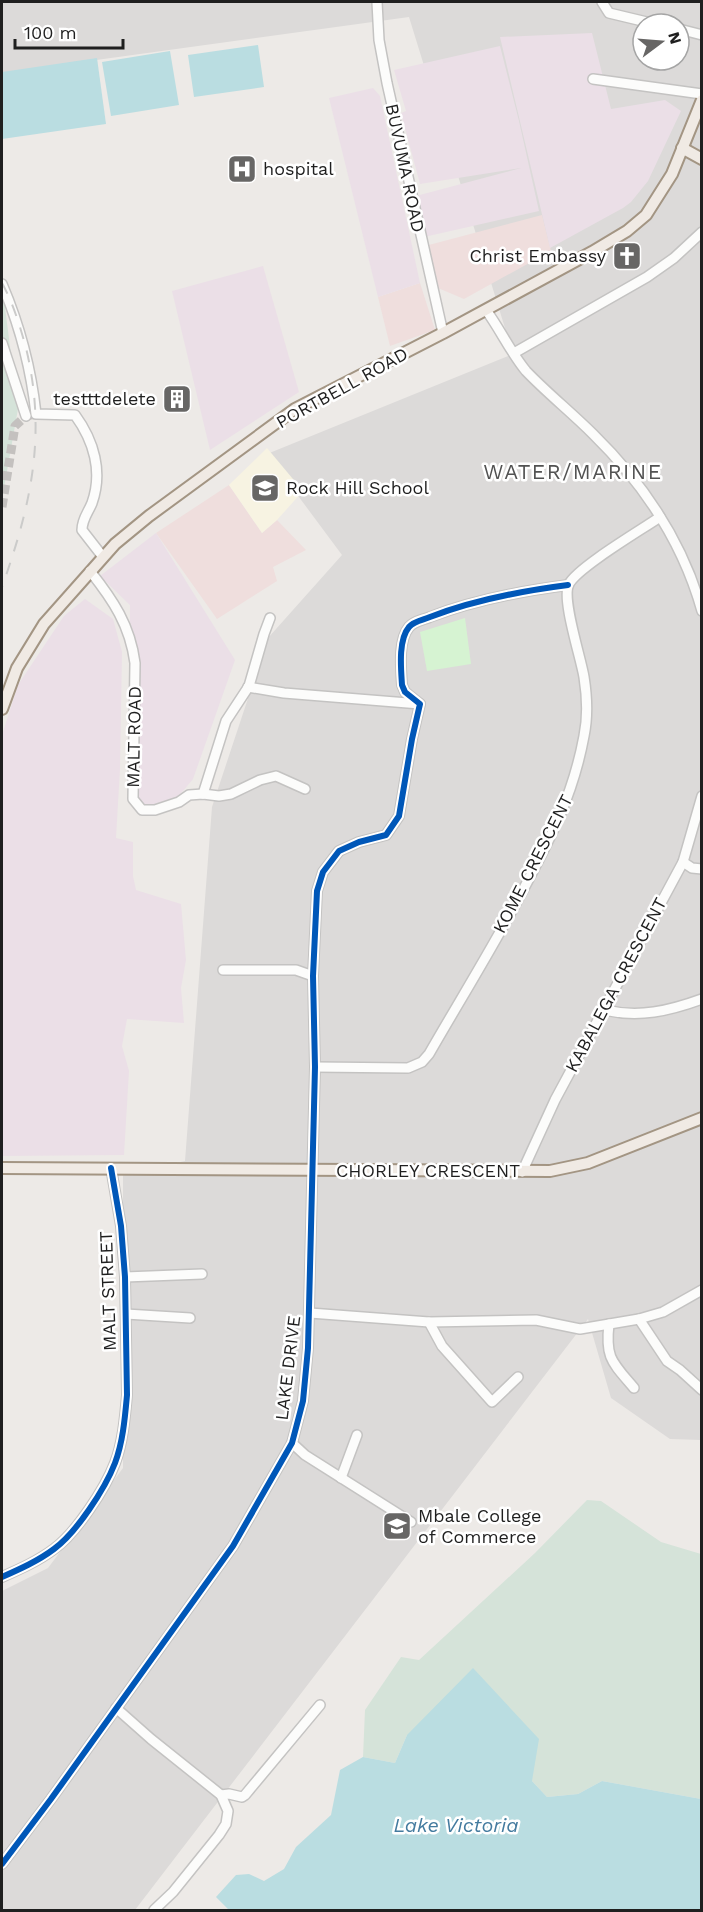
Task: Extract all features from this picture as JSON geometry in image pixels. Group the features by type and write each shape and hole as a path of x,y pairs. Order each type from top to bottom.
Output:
{"main road":[{"name":"PORTBELL ROAD","path":"2,709 24,654 44,624 115,544 149,516 295,409 486,310 627,231 646,215 660,195 672,174 702,100"},
{"path":"682,148 702,159"},
{"name":"CHORLEY CRESCENT","path":"2,1167 550,1172 588,1163 702,1118"}],"street":[{"name":"BUVUMA ROAD","path":"377,2 379,40 387,83 443,333"},
{"path":"602,2 609,13 631,18"},
{"path":"593,79 702,94"},
{"path":"514,353 647,277 674,258 702,232"},
{"path":"2,284 20,330 33,386 36,414 75,415 84,428 91,445 97,464 97,482 82,530 103,557"},
{"path":"486,310 525,369 612,453 660,517 688,569 702,611"},
{"path":"2,343 26,416"},
{"path":"420,704 405,692 402,685 403,640 414,623 471,603 524,591 568,585 580,572 660,517"},
{"name":"MALT ROAD","path":"90,571 118,609 134,657 134,800 142,810 155,810 179,802 189,795 231,794 260,780 276,776 305,789"},
{"name":"KOME CRESCENT","path":"315,1067 408,1068 422,1062 429,1054 504,926 555,830 574,778 585,734 586,716 585,679 567,602 568,585"},
{"path":"203,794 226,722 249,687 270,618"},
{"path":"249,687 317,697 420,704"},
{"name":"LAKE DRIVE","path":"2,1864 233,1546 292,1443 303,1401 310,1313 317,891 323,872 339,851 386,835 399,816 420,704"},
{"name":"KABALEGA CRESCENT","path":"522,1172 555,1100 683,862 702,796"},
{"path":"683,862 692,868 702,869"},
{"path":"223,970 296,970 314,976"},
{"path":"605,1010 645,1014 702,999"},
{"name":"MALT STREET","path":"2,1577 28,1566 56,1548 75,1528 92,1504 114,1465 125,1414 126,1314 121,1226 111,1168"},
{"path":"125,1277 202,1274"},
{"path":"310,1313 429,1322 536,1320 580,1329 639,1319 663,1312 702,1290"},
{"path":"126,1314 190,1318"},
{"path":"639,1319 667,1361 702,1390"},
{"path":"429,1322 442,1346 492,1402 518,1377"},
{"path":"609,1324 606,1345 610,1358 633,1388"},
{"path":"341,1478 357,1435"},
{"path":"292,1443 304,1455 411,1522"},
{"path":"221,1795 242,1797 245,1795 320,1705"},
{"path":"116,1708 221,1795 228,1810 226,1824 206,1853 154,1911"}],"shaded area":[{"path":"2,2 701,2 701,1440 670,1439 611,1398 588,1319 135,1910 2,1910 2,1591 48,1568 123,1468 123,1175 185,1161 212,807 268,638 342,555 267,454 513,354 409,17 2,73"},
{"path":"592,33 611,109 665,100 681,111 648,181 631,202 550,248 500,37"},
{"path":"500,46 539,211 424,237 416,196 521,168 420,184 401,113 406,111 394,70"},
{"path":"373,88 380,96 420,283 378,297 329,98"},
{"path":"542,215 551,251 464,299 438,288 425,246"},
{"path":"263,266 299,392 210,450 172,291"},
{"path":"420,283 435,330 390,346 378,297"},
{"path":"2,284 18,409 2,499"},
{"name":"Rock Hill School","path":"267,448 303,491 262,533 229,485"},
{"path":"229,485 262,533 277,520 306,550 273,567 277,581 217,619 156,533"},
{"path":"156,533 235,660 193,779 172,804 129,804 130,605 100,576"},
{"path":"85,599 113,619 122,652 116,838 133,842 133,876 136,890 181,904 186,960 181,988 184,1023 127,1019 122,1046 129,1071 124,1155 2,1156 2,735 18,685 64,616"},
{"path":"587,1500 601,1501 661,1542 701,1554 701,1799 602,1781 578,1794 547,1797 532,1781 407,1735 395,1763 363,1757 365,1710 401,1657 419,1660 535,1553"}],"green space":[{"path":"465,618 471,664 427,671 420,632"}],"water":[{"path":"258,45 264,87 194,97 188,55"},
{"path":"170,51 179,105 111,116 102,62"},
{"path":"97,58 106,124 2,139 2,72"},
{"name":"Lake Victoria","path":"473,1668 539,1739 532,1781 547,1797 578,1794 602,1781 701,1799 701,1910 229,1910 216,1897 236,1875 249,1874 264,1881 284,1869 296,1847 331,1815 340,1770 363,1757 395,1763 407,1735"}],"tunnel":[{"path":"2,507 15,426 26,416 36,414"}],"railway":[{"path":"2,283 10,298 26,348 35,411 33,469 28,498 2,587"}],"cycle path":[{"path":"2,1864 233,1546 292,1443 303,1401 308,1348 315,1067 313,976 317,891 323,872 339,851 359,842 386,835 399,816 420,704 405,692 402,685 403,639 411,625 447,611 515,593 568,585"},
{"path":"2,1577 29,1564 63,1542 89,1510 115,1463 120,1447 127,1395 125,1277 121,1226 111,1168"}],"place":[{"name":"hospital","path":"242,169"},
{"name":"Christ Embassy","path":"627,256"},
{"name":"testttdelete","path":"177,399"},
{"name":"Rock Hill School","path":"265,488"},
{"name":"Mbale College of Commerce","path":"397,1526"}],"district":[{"name":"WATER/MARINE","path":"573,472"}]}
